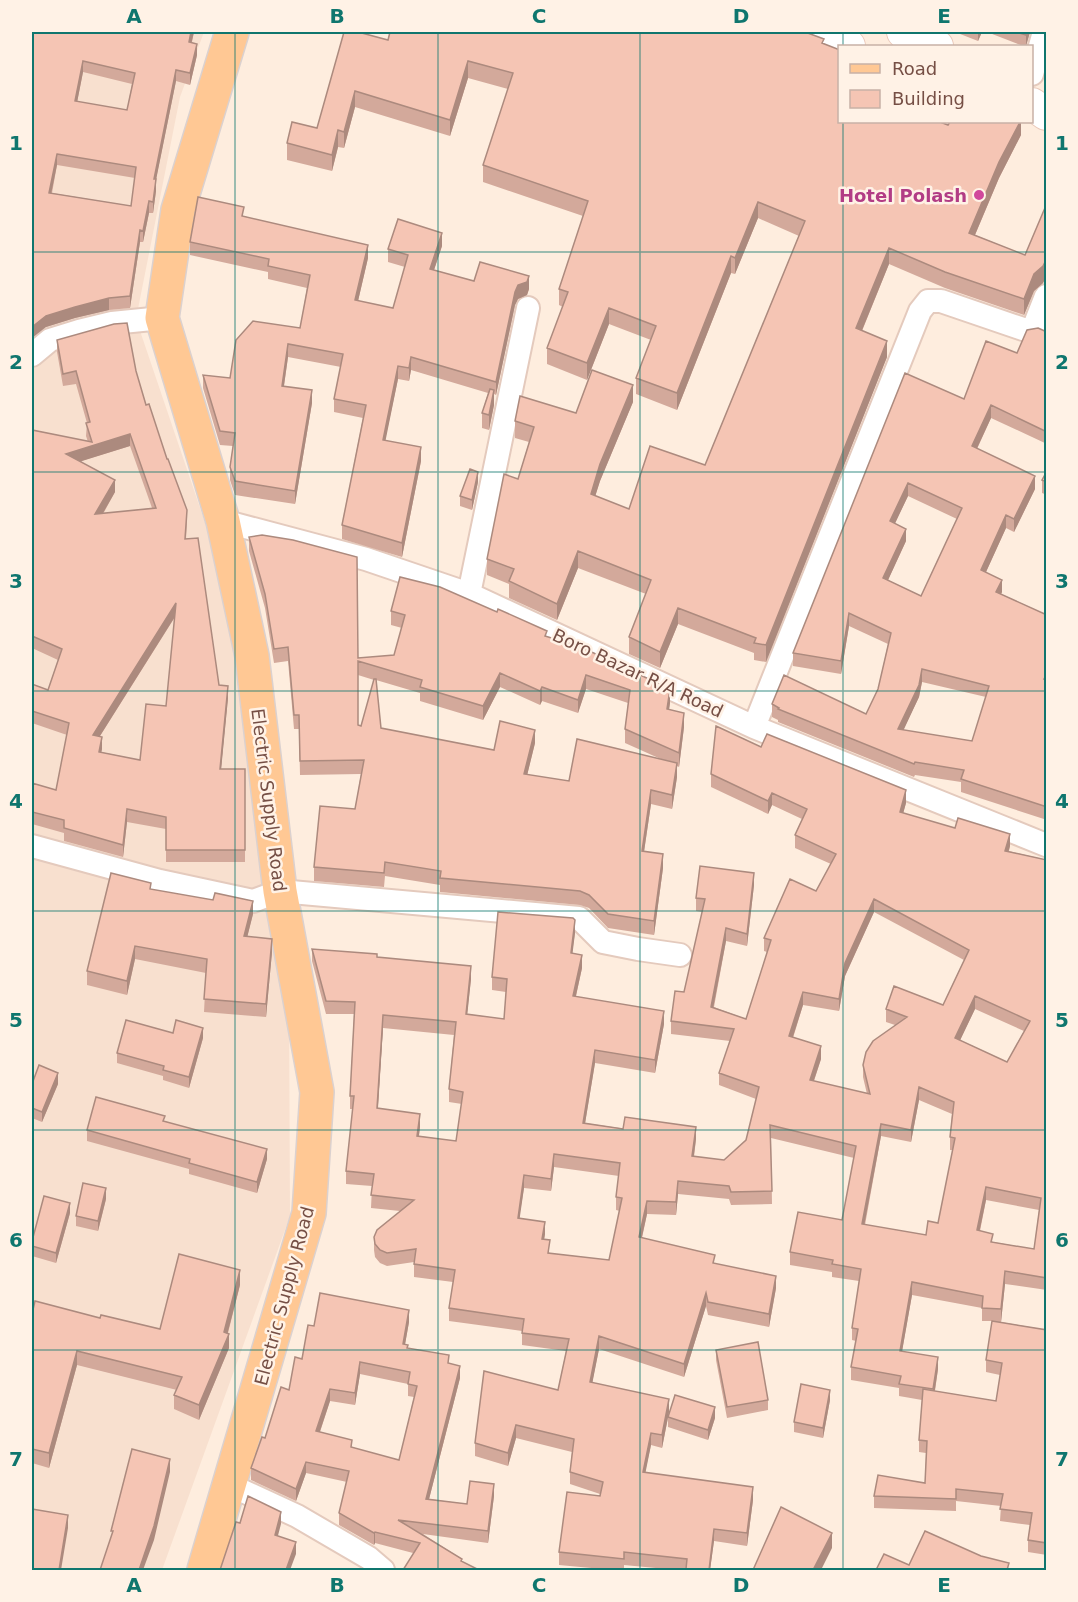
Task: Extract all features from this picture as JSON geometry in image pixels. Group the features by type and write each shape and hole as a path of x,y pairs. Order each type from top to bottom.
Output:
{"main road":[{"name":"Electric Supply Road","path":"204,1570 309,1213 317,1092 280,891 252,656 222,521 162,318 178,210 232,32"},
{"path":"813,32 846,45"},
{"path":"903,32 935,45"}],"street":[{"path":"1033,70 1044,32"},
{"path":"754,728 920,310 928,301 941,301 1023,329 1033,329 1047,296"},
{"path":"469,594 528,308"},
{"path":"32,355 50,340 79,331 112,323 162,318"},
{"name":"Boro Bazar R/A Road","path":"222,521 366,559 469,594 754,728 1047,845"},
{"path":"32,846 160,881 253,901 280,891 579,918 603,942 638,950 680,955"},
{"path":"230,1485 297,1516 369,1558 383,1570"}],"shaded area":[{"path":"32,32 204,32 180,97 136,319 236,614 289,1004 290,1216 162,1570 32,1570"}],"building":[{"path":"32,32 191,32 189,42 197,44 190,73 176,70 154,179 156,179 153,202 149,201 143,231 140,230 130,296 109,298 46,316 32,327","holes":["83,61 135,73 127,110 75,101","57,154 136,167 131,206 49,193"]},
{"path":"344,32 358,32 388,40 390,32 805,32 824,39 822,43 838,49 838,123 943,123 948,125 949,123 1019,123 999,162 969,233 1025,255 1047,203 1047,258 1043,266 1034,274 1024,299 945,272 889,248 856,328 887,341 766,645 754,643 756,638 678,608 660,652 629,637 651,580 578,551 557,604 509,581 514,569 487,559 504,474 518,479 534,427 515,421 520,396 576,413 592,370 633,385 600,464 591,494 629,509 650,446 705,465 805,221 758,202 735,258 731,256 677,393 636,378 656,326 609,308 587,363 547,348 568,292 559,289 588,201 483,165 513,73 468,61 450,120 355,91 344,132 338,130 332,155 287,143 292,122 317,128"},
{"path":"198,197 244,207 242,216 368,245 355,300 393,308 408,255 388,249 398,219 442,233 430,269 474,281 480,262 529,276 527,282 518,285 515,292 496,382 411,357 409,368 398,366 383,440 421,447 402,543 342,525 366,405 334,399 343,354 288,344 282,386 312,390 295,491 235,481 230,467 235,433 220,431 203,375 230,378 236,340 253,321 300,328 310,275 268,266 269,259 190,242"},
{"path":"127,323 136,371 146,405 149,404 187,510 185,539 198,538 219,685 228,686 220,769 245,769 245,850 166,850 166,817 127,809 123,845 64,828 64,820 32,812 32,783 56,790 69,723 32,711 32,684 48,690 62,649 32,636 32,430 92,442 86,423 90,422 76,371 63,374 57,340 114,324","holes":["130,434 156,508 95,514 115,480 66,454","176,603 166,706 146,704 140,760 99,752 102,737 93,735"]},
{"path":"1038,328 1047,332 1047,432 991,405 972,446 1035,476 1014,519 1006,515 981,570 1002,580 996,592 1047,615 1047,673 1044,679 1047,679 1047,807 961,779 964,770 915,762 914,764 778,709 772,704 784,675 866,714 878,689 891,633 849,613 841,661 793,653 905,373 964,399 986,341 1017,353 1027,330","holes":["908,483 962,508 921,596 883,578 906,529 890,521","922,669 989,686 972,741 898,729 919,685"]},
{"path":"490,389 494,390 489,415 482,413"},
{"path":"470,469 478,472 472,500 460,496"},
{"path":"1047,471 1047,482 1042,480"},
{"path":"262,535 293,540 357,557 358,658 394,655 405,615 391,611 400,577 440,587 497,612 498,609 547,631 545,636 581,647 670,689 667,709 684,713 679,753 625,729 630,690 586,675 578,700 542,687 540,691 500,673 483,706 420,687 422,680 358,661 358,725 361,726 374,679 376,679 381,728 494,750 500,721 535,730 524,774 569,781 577,739 677,763 672,795 651,790 642,851 663,854 654,921 608,914 589,895 580,891 440,878 441,871 385,862 384,873 314,867 320,806 355,809 364,760 300,761 299,715 294,715 288,647 274,649 265,594 249,537"},
{"path":"716,726 761,747 767,734 906,790 900,812 955,828 958,818 1010,834 1005,851 1047,860 1047,1278 1005,1271 1001,1309 982,1308 983,1296 912,1282 900,1351 938,1357 933,1389 899,1384 901,1376 851,1367 858,1329 852,1328 861,1269 832,1264 833,1260 790,1252 798,1212 842,1220 856,1146 770,1125 772,1191 731,1192 729,1186 678,1181 676,1202 647,1201 639,1237 715,1255 713,1263 776,1276 769,1314 708,1302 706,1293 684,1364 599,1336 590,1382 669,1399 662,1435 651,1433 643,1472 753,1487 747,1533 714,1529 709,1570 699,1570 686,1569 687,1559 624,1552 624,1559 559,1552 567,1492 600,1496 603,1482 570,1472 574,1439 516,1425 508,1453 475,1443 484,1371 558,1390 569,1339 522,1333 524,1319 449,1308 455,1270 414,1264 416,1249 387,1253 375,1244 374,1237 377,1230 414,1200 371,1195 374,1174 346,1171 354,1096 350,1096 355,1002 326,1001 312,949 377,954 377,957 471,966 466,1014 504,1019 507,979 492,977 498,912 573,918 575,920 571,953 582,955 573,996 664,1011 655,1060 595,1050 583,1123 623,1129 625,1117 696,1127 692,1156 724,1160 746,1140 759,1087 719,1073 734,1029 671,1021 675,991 684,992 705,899 696,898 700,866 754,873 747,934 726,928 711,1007 746,1019 771,940 764,938 790,879 816,891 836,854 795,835 807,809 772,793 768,801 711,774","holes":["874,899 969,950 943,1005 894,986 886,1009 907,1017 873,1041 866,1052 863,1065 870,1094 810,1080 821,1046 789,1036 803,992 839,999 845,963","975,996 1030,1021 1007,1062 955,1038","383,1015 456,1022 449,1089 463,1092 456,1141 417,1136 420,1114 377,1108","919,1087 954,1102 950,1137 955,1138 938,1223 928,1221 926,1235 862,1224 881,1124 911,1130","554,1154 620,1163 616,1197 622,1198 609,1260 548,1253 550,1240 542,1239 545,1222 518,1218 524,1175 551,1179","986,1187 1041,1198 1034,1249 991,1242 993,1234 977,1230"]},
{"path":"111,873 151,883 150,889 213,900 215,893 253,901 244,936 272,939 266,1004 204,999 207,959 135,946 127,981 87,971"},
{"path":"126,1020 173,1033 176,1020 203,1028 189,1077 163,1070 164,1066 117,1053"},
{"path":"39,1065 58,1073 42,1112 32,1108 32,1084"},
{"path":"96,1097 165,1116 163,1121 267,1149 257,1182 189,1163 190,1159 87,1130"},
{"path":"83,1183 106,1188 98,1221 76,1216"},
{"path":"44,1196 70,1203 56,1253 32,1246"},
{"path":"179,1254 240,1270 224,1332 229,1334 199,1405 174,1395 182,1377 77,1351 49,1453 32,1449 32,1314 35,1301 100,1318 101,1315 160,1329"},
{"path":"320,1293 409,1310 403,1344 408,1345 407,1348 449,1355 448,1363 460,1366 426,1499 467,1504 470,1481 494,1484 488,1531 398,1520 479,1570 403,1570 420,1543 374,1533 339,1513 349,1471 306,1462 296,1489 251,1468 262,1437 265,1438 281,1387 289,1390 295,1357 302,1359 308,1325 314,1326","holes":["360,1362 410,1372 408,1384 417,1386 399,1460 351,1447 352,1440 316,1431 330,1389 355,1393"]},
{"path":"992,1321 1047,1330 1047,1543 1028,1540 1032,1513 1000,1509 1003,1494 956,1489 956,1499 874,1496 878,1475 925,1483 927,1441 919,1440 923,1389 996,1401 1002,1363 986,1360"},
{"path":"758,1342 768,1400 727,1407 716,1350"},
{"path":"801,1384 830,1390 823,1428 794,1422"},
{"path":"675,1395 715,1407 708,1430 668,1417"},
{"path":"132,1449 170,1459 154,1526 139,1570 100,1570 113,1531 111,1531"},
{"path":"248,1496 281,1512 275,1535 296,1542 286,1570 220,1570 236,1522 240,1523"},
{"path":"781,1507 832,1533 813,1570 753,1570"},
{"path":"32,1509 68,1515 59,1570 32,1570"},
{"path":"925,1531 981,1556 1009,1563 1007,1570 876,1570 884,1554 909,1565"}],"place":[{"name":"Hotel Polash","path":"979,195"}]}
